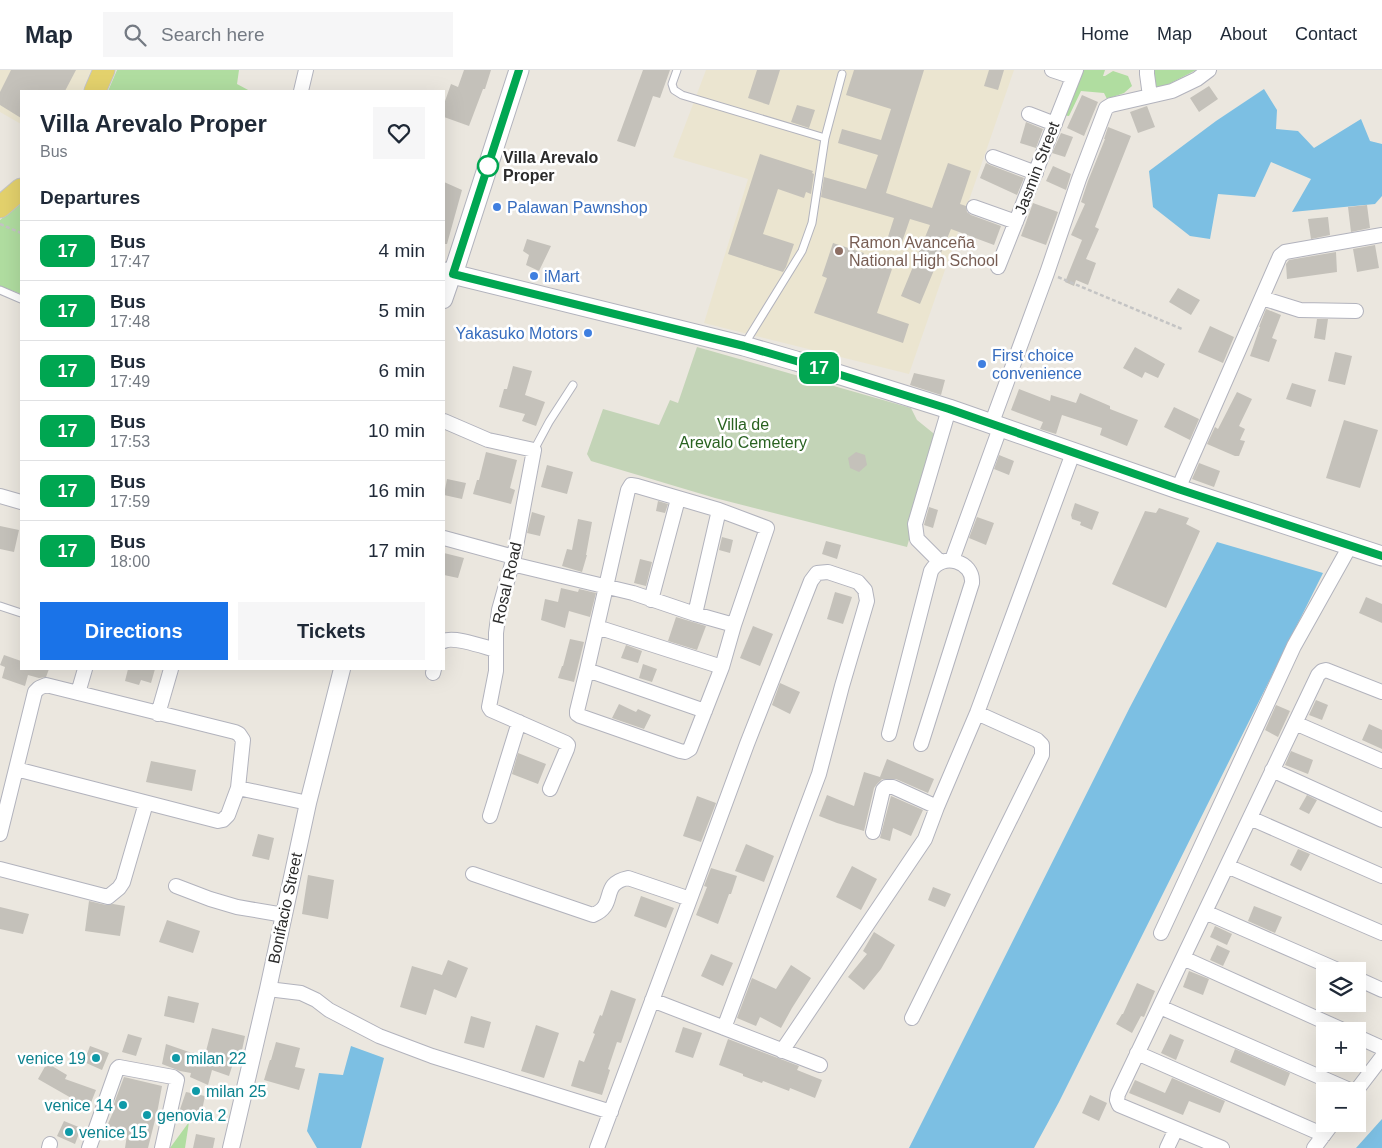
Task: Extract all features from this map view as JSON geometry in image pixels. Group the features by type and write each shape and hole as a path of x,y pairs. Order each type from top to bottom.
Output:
{"main road":[{"path":"96,90 104,70"},
{"path":"517,72 448,273 744,346 866,382 1178,489 1382,556"},
{"path":"0,207 20,190"}],"street":[{"path":"300,90 306,70"},
{"path":"1052,70 1075,74"},
{"path":"1147,70 1150,96"},
{"path":"889,734 932,571 934,566 946,561 996,426 1078,179 1103,113 1111,104 1172,91 1197,79 1209,70"},
{"name":"Jasmin Street","path":"998,267 1075,74"},
{"path":"1029,114 1055,124"},
{"path":"993,157 1036,173"},
{"path":"974,207 1016,222"},
{"path":"1178,489 1279,258 1285,252 1382,235"},
{"path":"445,293 448,273"},
{"path":"1262,298 1300,310 1356,311"},
{"path":"921,744 973,578 966,566 946,561 917,539 915,524 949,409"},
{"path":"445,421 488,440 534,450"},
{"name":"Rosal Road","path":"534,450 513,561 499,610 496,671 489,707 491,710 568,745 550,789"},
{"path":"782,1051 925,839 936,807 977,713 1073,453"},
{"path":"631,485 637,486 678,499 718,510 767,528 734,625 722,667 690,749 685,752 577,714 628,490 631,485"},
{"path":"0,496 20,502"},
{"path":"651,600 678,499"},
{"path":"695,614 718,510"},
{"path":"445,538 513,561 633,593 734,625"},
{"path":"1161,933 1294,646 1350,546"},
{"path":"597,1148 747,744 811,582 817,573 828,572 858,582 865,590 867,601 819,774 724,1028"},
{"path":"597,627 722,667"},
{"path":"445,640 456,640 496,650"},
{"path":"78,693 85,670"},
{"path":"158,714 171,670"},
{"name":"Bonifacio Street","path":"231,1148 308,803 342,670"},
{"path":"588,670 705,711"},
{"path":"1222,1148 1120,1105 1117,1100 1118,1094 1318,675 1326,670 1382,692"},
{"path":"0,834 16,769 35,692 46,685 239,734 243,740 238,788 228,815 223,820 218,821 16,769"},
{"path":"912,1018 1042,755 1042,745 1037,740 977,713"},
{"path":"490,816 519,722"},
{"path":"1295,723 1382,762"},
{"path":"1272,770 1382,820"},
{"path":"873,832 883,790 886,787 893,787 936,807"},
{"path":"238,788 308,803"},
{"path":"0,869 108,897 123,882 146,803"},
{"path":"1250,818 1382,876"},
{"path":"1227,866 1382,933"},
{"path":"473,874 593,915 606,906 612,887 618,880 628,878 690,899"},
{"path":"176,886 237,907 284,916"},
{"path":"1205,912 1319,962"},
{"path":"1183,958 1325,1022"},
{"path":"1366,983 1382,990"},
{"path":"268,989 300,993 316,1000 329,1010 379,1036 432,1056 611,1112"},
{"path":"652,1000 820,1065"},
{"path":"1160,1007 1331,1082"},
{"path":"1366,1041 1382,1048"},
{"path":"1137,1053 1324,1135"},
{"path":"1363,1082 1382,1058"},
{"path":"89,1148 117,1069 121,1067 173,1077 177,1080 162,1148"},
{"path":"1167,1148 1176,1128"},
{"path":"1314,1148 1326,1132"}],"lane":[{"path":"677,70 672,84 674,90 682,95 824,138"},
{"path":"744,346 802,250 812,223 824,138 842,74"},
{"path":"0,290 20,299"},
{"path":"534,450 549,422 573,385"},
{"path":"0,606 20,613"}],"path":[{"path":"0,224 20,233"},
{"path":"1047,273 1182,329"}],"shaded area":[{"path":"0,70 91,70 82,90 20,90 20,123 0,112"},
{"name":"Ramon Avanceña National High School","path":"706,70 1014,70 909,374 704,323 748,179 673,157"}],"green space":[{"path":"117,70 239,70 237,84 248,90 108,90"},
{"path":"1080,70 1105,70 1103,76 1113,71 1128,76 1132,86 1124,93 1107,99 1104,93 1081,91 1069,116 1062,115"},
{"path":"1153,70 1196,70 1157,89"},
{"path":"20,204 20,294 0,286 0,220"},
{"name":"Villa de Arevalo Cemetery","path":"697,347 911,408 917,420 938,437 907,547 715,498 591,461 587,454 603,409 659,425 670,400 678,403"},
{"path":"189,1122 185,1148 170,1148"}],"water":[{"path":"1264,89 1277,110 1276,129 1298,131 1314,148 1361,119 1370,141 1382,144 1382,196 1375,204 1292,212 1311,179 1271,162 1255,197 1218,194 1210,239 1190,236 1153,207 1149,171 1216,121"},
{"path":"1217,542 1323,573 1059,1102 1034,1148 909,1148 1130,707"},
{"path":"351,1046 384,1058 361,1148 317,1148 307,1131 319,1073 343,1075"},
{"path":"1382,1119 1382,1148 1356,1148"}],"building":[{"path":"11,70 76,70 66,90 20,90 20,117 0,105 0,92"},
{"path":"464,70 491,70 469,126 445,117 445,101 451,84 458,87"},
{"path":"643,70 670,70 660,98 653,96 635,147 617,141"},
{"path":"757,70 780,70 769,105 748,98"},
{"path":"854,70 924,70 886,193 932,208 948,163 971,171 960,204 966,206 967,212 971,215 1001,226 994,245 951,229 920,304 901,296 930,225 910,219 901,245 887,240 894,218 821,197 824,177 866,189 878,155 838,143 842,129 881,140 891,109 846,95"},
{"path":"989,70 1004,70 998,90 984,86"},
{"path":"1209,86 1218,99 1199,112 1190,98"},
{"path":"1082,95 1098,102 1084,136 1067,128"},
{"path":"797,105 815,110 809,128 791,122"},
{"path":"1147,106 1155,127 1138,133 1130,112"},
{"path":"1026,122 1043,129 1036,148 1020,143"},
{"path":"1108,127 1131,136 1095,227 1099,229 1086,259 1096,263 1088,285 1076,280 1074,286 1065,282 1082,240 1071,235 1085,204 1081,202"},
{"path":"1061,133 1073,137 1065,157 1052,153"},
{"path":"760,154 813,171 812,173 814,174 811,194 806,192 804,198 778,189 763,234 794,244 783,272 728,254"},
{"path":"986,163 1024,178 1017,195 980,178"},
{"path":"1053,166 1071,174 1066,190 1046,181"},
{"path":"445,182 462,190 447,244 445,244"},
{"path":"1033,203 1058,212 1046,245 1021,236"},
{"path":"1367,205 1370,228 1351,232 1348,207"},
{"path":"1328,217 1330,235 1311,239 1308,219"},
{"path":"527,239 551,246 539,271 526,265 529,255 523,251"},
{"path":"833,243 864,253 863,256 892,269 877,313 909,324 903,343 814,313 827,278 822,276"},
{"path":"1375,245 1379,268 1357,272 1353,249"},
{"path":"1336,252 1337,272 1287,279 1286,264 1289,260"},
{"path":"1178,288 1200,300 1191,315 1169,302"},
{"path":"1266,309 1281,315 1272,338 1277,340 1269,362 1250,356"},
{"path":"1317,319 1328,319 1325,340 1314,338"},
{"path":"1210,326 1234,337 1223,363 1198,352"},
{"path":"1135,347 1165,364 1158,378 1145,372 1142,378 1123,368"},
{"path":"1335,352 1352,356 1345,385 1328,381"},
{"path":"513,366 532,371 525,395 545,402 536,426 522,421 525,414 499,407 504,389 507,389"},
{"path":"914,373 945,380 941,395 910,385"},
{"path":"1292,383 1316,390 1311,407 1286,399"},
{"path":"1019,389 1050,401 1051,395 1076,403 1080,393 1110,406 1110,409 1138,420 1127,446 1100,435 1102,428 1062,415 1056,434 1040,429 1043,422 1011,410"},
{"path":"1237,392 1252,399 1239,426 1245,429 1240,440 1245,441 1239,456 1235,456 1207,444 1215,427 1218,429"},
{"path":"1174,407 1199,419 1190,440 1164,427"},
{"path":"1344,420 1378,430 1360,488 1326,478"},
{"path":"486,452 517,460 510,488 515,490 511,504 473,494 477,480 479,480"},
{"path":"856,452 865,455 867,465 859,472 850,468 848,458"},
{"path":"999,455 1014,461 1009,475 994,469"},
{"path":"1199,463 1220,471 1214,487 1192,479"},
{"path":"547,465 573,472 567,494 541,487"},
{"path":"447,479 466,483 462,499 445,495"},
{"path":"658,501 668,504 665,513 656,511"},
{"path":"1075,503 1099,512 1092,530 1080,525 1081,522 1072,519 1071,515"},
{"path":"929,507 938,510 933,528 924,525"},
{"path":"1159,508 1189,518 1186,524 1200,531 1166,608 1112,584 1145,511 1156,513"},
{"path":"532,512 545,516 540,536 527,533"},
{"path":"977,517 994,523 986,545 969,538"},
{"path":"578,519 592,522 587,555 582,572 562,566 567,549 572,550"},
{"path":"0,526 19,530 14,552 0,549"},
{"path":"722,537 733,540 730,553 719,550"},
{"path":"826,541 841,545 837,559 822,554"},
{"path":"445,553 464,558 458,578 445,575"},
{"path":"640,559 652,562 646,586 634,583"},
{"path":"561,588 578,592 579,589 596,593 590,617 569,611 565,628 541,620 545,599 558,602"},
{"path":"835,592 852,597 843,624 827,619"},
{"path":"1366,597 1382,604 1382,623 1359,613"},
{"path":"676,617 706,626 697,650 668,641"},
{"path":"753,626 773,634 760,666 740,658"},
{"path":"570,639 584,642 574,682 558,678"},
{"path":"626,645 642,651 638,663 621,658"},
{"path":"4,655 20,661 20,670 49,670 46,677 39,678 28,675 25,686 2,678 5,667 0,665"},
{"path":"643,664 657,669 652,682 639,678"},
{"path":"128,670 155,670 151,683 141,680 139,685 125,681"},
{"path":"780,683 800,692 790,714 772,705"},
{"path":"1316,700 1328,705 1322,720 1309,715"},
{"path":"619,704 636,712 638,709 651,715 644,729 612,718"},
{"path":"1276,705 1290,711 1278,737 1265,730"},
{"path":"1369,724 1382,730 1382,749 1362,740"},
{"path":"1291,751 1313,760 1308,774 1285,765"},
{"path":"518,753 546,764 538,784 512,774"},
{"path":"887,759 934,779 928,793 896,779 882,779 874,788 864,831 819,816 827,795 854,806 864,772 880,777"},
{"path":"151,761 196,770 192,791 146,782"},
{"path":"1307,795 1317,800 1309,814 1299,809"},
{"path":"697,796 716,803 701,842 683,836"},
{"path":"891,796 923,810 911,836 893,828 890,841 880,838"},
{"path":"258,834 274,838 269,860 252,856"},
{"path":"746,844 774,856 764,882 735,871"},
{"path":"1298,849 1310,854 1301,871 1290,865"},
{"path":"852,866 877,879 861,910 836,897"},
{"path":"711,868 737,876 718,924 696,915 707,887 704,886"},
{"path":"308,875 334,880 328,919 302,914"},
{"path":"933,887 951,894 945,907 928,900"},
{"path":"641,896 674,908 666,928 634,916"},
{"path":"89,901 106,905 125,906 120,936 85,931"},
{"path":"1254,906 1282,917 1275,933 1248,921"},
{"path":"0,907 29,914 23,934 0,929"},
{"path":"167,920 200,931 193,953 159,942"},
{"path":"1215,926 1232,934 1227,945 1210,937"},
{"path":"874,932 895,945 881,969 864,990 848,977 867,954 863,951"},
{"path":"1217,945 1230,951 1223,966 1210,960"},
{"path":"711,954 733,963 723,986 701,976"},
{"path":"448,960 468,968 456,998 434,989 426,1015 400,1007 412,966 442,975"},
{"path":"791,965 811,978 781,1028 760,1017 756,1026 737,1018 752,978 776,989"},
{"path":"1189,971 1209,979 1203,995 1183,987"},
{"path":"1137,983 1155,991 1144,1017 1141,1016 1132,1033 1116,1024 1123,1014"},
{"path":"611,990 636,999 621,1043 617,1042 602,1095 571,1086 579,1060 584,1062 595,1034 593,1033 600,1015 602,1016"},
{"path":"168,996 199,1003 194,1023 164,1016"},
{"path":"471,1016 491,1022 484,1048 464,1043"},
{"path":"536,1025 559,1033 544,1078 521,1071"},
{"path":"683,1027 702,1033 693,1058 675,1052"},
{"path":"212,1028 245,1036 241,1055 236,1054 229,1076 212,1070 208,1085 190,1077 191,1073 162,1064 166,1044 205,1055"},
{"path":"128,1034 142,1038 136,1056 122,1052"},
{"path":"1170,1034 1184,1040 1176,1060 1161,1053"},
{"path":"728,1039 799,1066 797,1070 822,1080 815,1098 790,1088 789,1091 763,1081 762,1083 719,1065"},
{"path":"276,1042 300,1048 295,1067 305,1069 299,1090 264,1080"},
{"name":"venice 19","path":"90,1046 109,1053 102,1070 84,1062"},
{"path":"1235,1049 1290,1073 1285,1086 1230,1062"},
{"path":"47,1063 67,1075 65,1079 96,1090 90,1105 73,1099 38,1079"},
{"path":"124,1077 162,1086 148,1148 125,1148 127,1135 107,1126"},
{"path":"1172,1078 1225,1101 1220,1113 1189,1101 1183,1115 1129,1093 1135,1080 1165,1093"},
{"path":"186,1092 205,1096 200,1120 178,1115"},
{"path":"1090,1095 1107,1103 1099,1121 1082,1113"},
{"name":"venice 15","path":"64,1121 81,1128 75,1144 57,1136"},
{"path":"196,1134 215,1138 213,1148 193,1148"}],"bus line":[{"name":"17","path":"519,70 453,274 744,346 796,361 949,409 1178,489 1382,556"}],"place":[{"name":"Villa Arevalo Proper","path":"488,166"},
{"name":"Palawan Pawnshop","path":"497,207"},
{"name":"Ramon Avanceña National High School","path":"839,251"},
{"name":"iMart","path":"534,276"},
{"name":"Yakasuko Motors","path":"588,333"},
{"name":"First choice convenience","path":"982,364"},
{"name":"venice 19","path":"96,1058"},
{"name":"milan 22","path":"176,1058"},
{"name":"milan 25","path":"196,1091"},
{"name":"venice 14","path":"123,1105"},
{"name":"genovia 2","path":"147,1115"},
{"name":"venice 15","path":"69,1132"}]}
